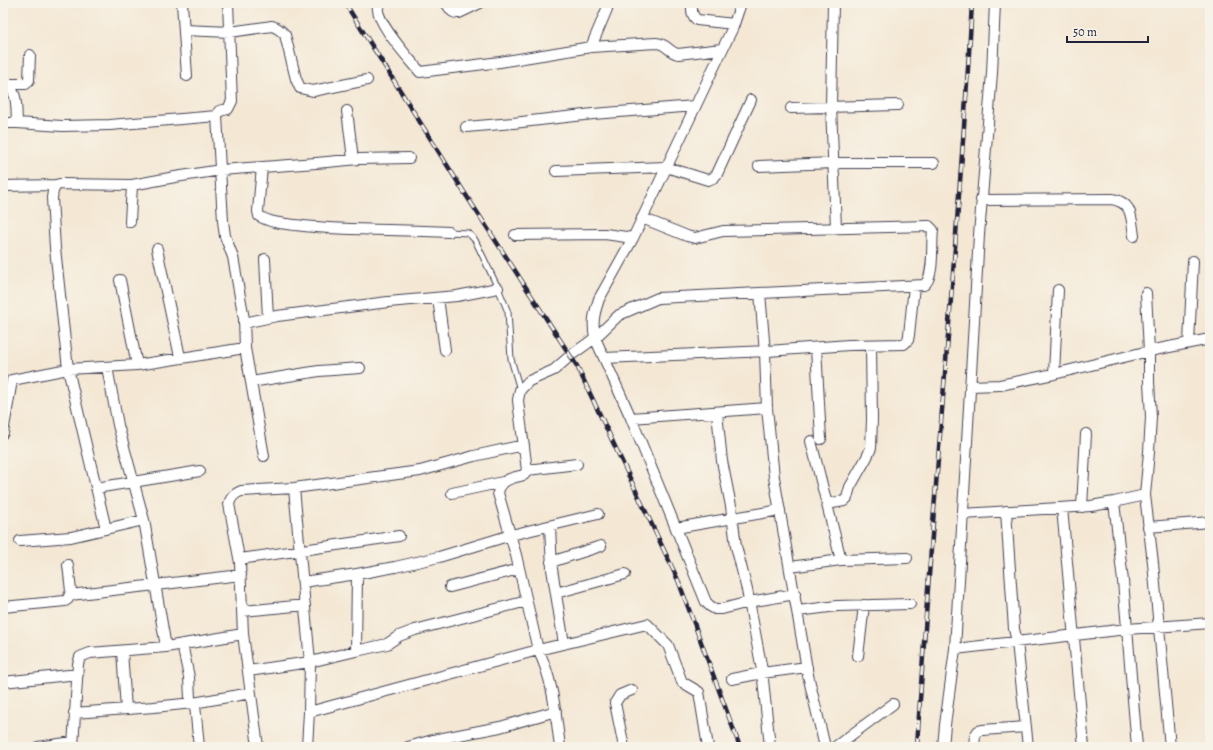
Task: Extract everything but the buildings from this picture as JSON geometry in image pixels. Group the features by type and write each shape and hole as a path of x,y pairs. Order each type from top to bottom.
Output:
{"street":[{"path":"182,3 187,76"},
{"path":"228,3 232,102 228,109 219,111 217,116 224,236 233,257 244,323 245,348 264,456"},
{"path":"381,3 378,5 377,10 387,31 420,72 500,62 591,47 662,43 673,53 678,54 722,49"},
{"path":"446,3 452,12 458,13 480,3"},
{"path":"591,47 608,3"},
{"path":"692,3 693,17 697,20 734,24"},
{"path":"741,3 734,24 633,238 599,299 592,326 595,338 631,418 706,602 710,606 722,609 749,602 795,594"},
{"path":"833,3 831,106 836,228"},
{"path":"944,747 945,725 955,649 981,200 992,73 995,3"},
{"path":"184,30 230,32 272,26 282,30 285,35 296,79 300,88 313,90 367,80"},
{"path":"5,84 26,84 29,80 30,55"},
{"path":"5,84 12,88 15,93 17,123"},
{"path":"556,171 666,167 708,180 717,174 751,100"},
{"path":"791,108 898,105"},
{"path":"466,127 513,124 593,114 695,106"},
{"path":"347,111 353,159"},
{"path":"3,123 62,126 110,125 217,116"},
{"path":"3,186 62,184 132,185 221,170 353,159 409,158"},
{"path":"759,166 834,163 934,163"},
{"path":"262,167 258,211 259,216 267,220 286,224 332,229 448,232"},
{"path":"56,185 52,191 54,240 68,369 106,529"},
{"path":"130,222 132,185"},
{"path":"981,200 1118,200 1126,204 1131,215 1134,236"},
{"path":"452,493 503,482 524,475 527,470 518,400 520,390 529,381 554,370 595,338 619,315 658,298 914,286 924,285 930,279 932,228 929,226 723,231 695,238 642,218"},
{"path":"516,235 605,234 633,238"},
{"path":"158,249 180,357"},
{"path":"265,259 268,318"},
{"path":"1189,343 1193,261"},
{"path":"120,280 137,365"},
{"path":"604,358 904,344 908,340 914,286"},
{"path":"244,323 268,318 388,302 438,298 498,288"},
{"path":"1054,374 1058,290"},
{"path":"760,293 765,351 767,408 774,478 807,667 825,747"},
{"path":"1146,293 1151,417 1145,495 1170,747"},
{"path":"438,298 445,350"},
{"path":"970,386 1000,385 1054,374 1149,351 1210,339"},
{"path":"827,504 844,501 847,498 850,487 871,448 871,345"},
{"path":"3,433 8,379 68,369 137,365 180,357 245,348"},
{"path":"816,348 816,440 827,504 841,560"},
{"path":"107,367 118,425 144,520 154,585 166,647"},
{"path":"251,382 319,371 360,368"},
{"path":"631,418 717,413 767,408"},
{"path":"717,413 722,461 736,546 749,602 762,673 770,747"},
{"path":"1082,507 1086,434"},
{"path":"258,747 243,634 240,559 230,504 231,498 235,493 241,491 294,488 420,471 474,456 524,445"},
{"path":"527,470 577,464"},
{"path":"96,488 200,471"},
{"path":"503,482 499,487 498,493 511,535 538,650 544,662 556,711 560,747"},
{"path":"294,488 310,662 307,747"},
{"path":"963,514 1082,507 1145,495"},
{"path":"1114,502 1137,747"},
{"path":"1062,508 1063,535 1068,572 1084,747"},
{"path":"676,528 780,510"},
{"path":"1006,512 1014,629 1017,642 1028,747"},
{"path":"303,582 357,574 439,557 511,535 598,514"},
{"path":"20,541 71,537 144,520"},
{"path":"1148,528 1210,522"},
{"path":"550,526 551,562 564,644"},
{"path":"240,559 399,536"},
{"path":"551,562 601,546"},
{"path":"790,567 841,560 907,558"},
{"path":"3,607 65,601 70,595 68,565"},
{"path":"450,587 519,569"},
{"path":"356,651 357,574"},
{"path":"556,594 625,574"},
{"path":"70,595 241,575"},
{"path":"248,671 310,662 387,644 399,636 415,630 527,601"},
{"path":"798,611 837,606 910,604"},
{"path":"243,611 304,605"},
{"path":"858,656 864,605"},
{"path":"955,649 1127,629 1210,623"},
{"path":"309,712 538,650 647,624 668,645 682,682 699,692 708,747"},
{"path":"38,747 73,744 74,713 80,657 84,654 166,647 243,634"},
{"path":"182,644 189,677 190,699 195,705 198,747"},
{"path":"122,651 126,709"},
{"path":"732,679 807,667"},
{"path":"3,682 78,674"},
{"path":"624,747 614,703 620,696 632,690"},
{"path":"74,713 193,703 251,694"},
{"path":"835,747 894,704"},
{"path":"408,747 433,740 500,727 556,711"},
{"path":"974,747 975,736 978,731 1026,727"}],"lane":[{"path":"448,232 468,233 475,240 498,288 508,312 511,359 520,390"}],"railway":[{"path":"345,3 464,192 577,366 678,580 740,747"},
{"path":"917,747 930,561 960,189 972,3"}]}
